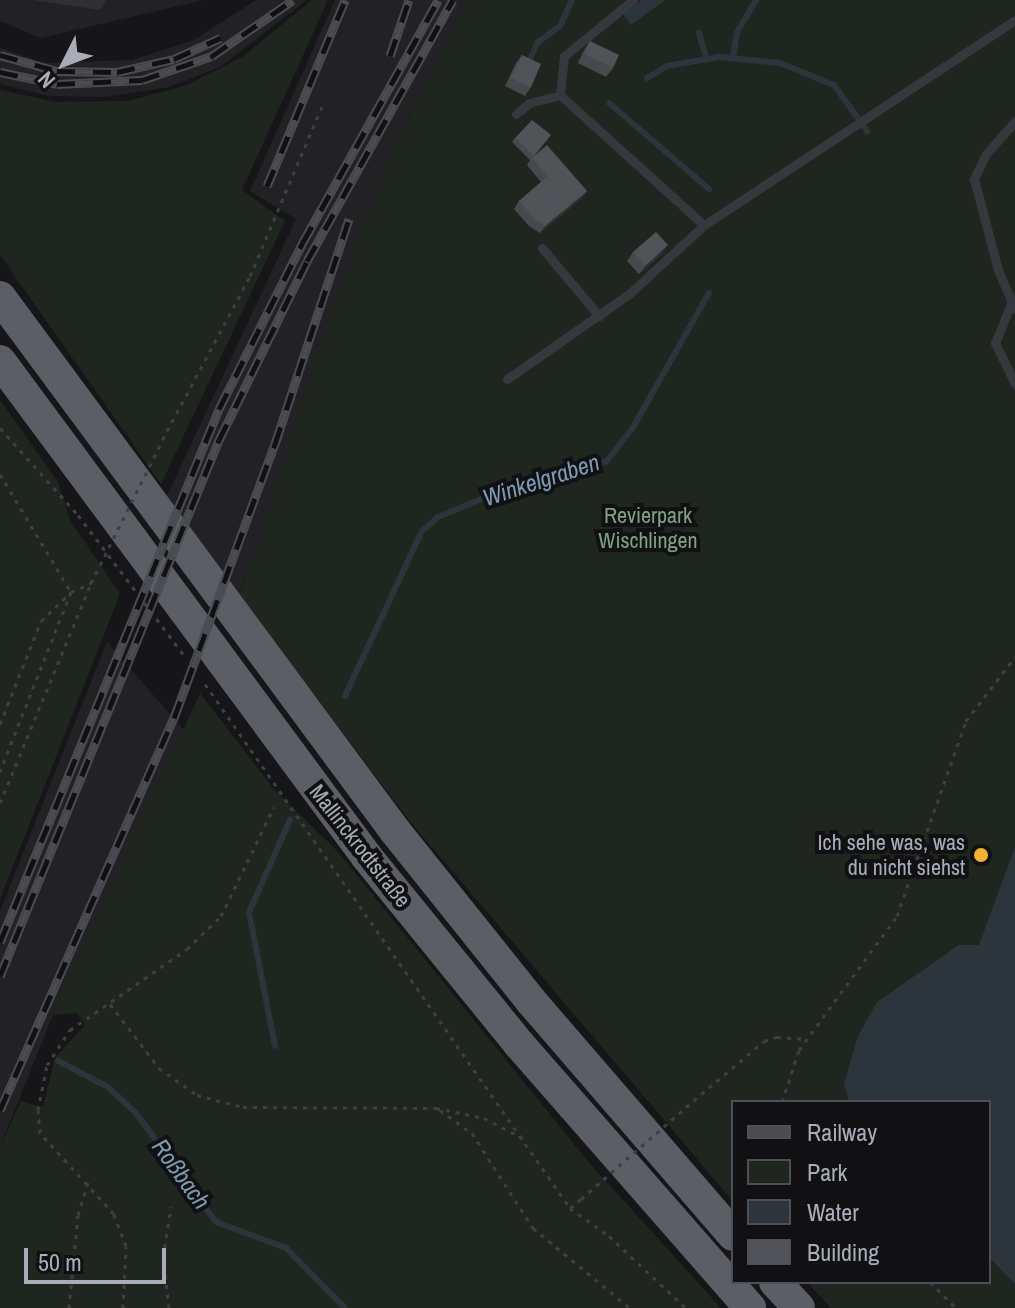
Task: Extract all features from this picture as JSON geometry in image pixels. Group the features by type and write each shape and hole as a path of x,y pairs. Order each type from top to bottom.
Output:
{"highway":[{"name":"Mallinckrodtstraße","path":"0,297 395,831 531,1001 731,1233"},
{"name":"Mallinckrodtstraße","path":"0,361 367,857 519,1044 750,1308"},
{"path":"777,1284 799,1308"}],"lane":[{"path":"560,95 564,56 633,0"},
{"path":"507,379 599,316 704,225 1015,20"},
{"path":"516,114 529,103 560,95"},
{"path":"560,95 704,225"},
{"path":"1015,121 986,154 974,179 1013,307 995,343 1015,384"},
{"path":"542,248 599,316"}],"path":[{"path":"0,803 91,583 167,431 250,276 324,102"},
{"path":"0,428 78,515 192,667"},
{"path":"0,474 37,527 71,592 0,771"},
{"path":"0,724 41,621 71,592 91,583"},
{"path":"782,1100 787,1074 806,1039 897,916 966,721 1015,657"},
{"path":"202,679 528,1140 570,1208 609,1236 686,1308"},
{"path":"123,1308 126,1246 114,1214 88,1181 47,1144 38,1110 58,1042 187,949 221,916 274,807"},
{"path":"110,1004 159,1068 197,1095 243,1107 436,1108 484,1118 528,1140"},
{"path":"570,1208 764,1041 777,1037 806,1039"},
{"path":"436,1108 472,1133 533,1228 630,1308"},
{"path":"69,1308 78,1215 88,1181"},
{"path":"169,1308 163,1257 171,1207"},
{"path":"932,1284 956,1308"}],"shaded area":[{"path":"0,0 204,0 41,38 0,21"},
{"path":"256,0 307,0 220,67 169,87 106,97 49,96 0,84 0,48 45,63 132,60 194,40"},
{"path":"335,0 469,0 393,150 256,554 238,593 166,498 296,219 250,191"},
{"path":"107,642 184,730 53,1015 0,1147 0,911"}],"green space":[{"path":"312,0 328,0 242,190 285,221 161,484 0,255 0,90 56,102 129,101 187,85 242,57"},
{"name":"Revierpark Wischlingen","path":"469,0 1015,0 1015,1308 831,1308 809,1284 991,1284 991,1100 731,1100 731,1199 408,819 238,594 256,554 318,353 393,150"},
{"path":"0,400 58,482 70,520 120,594 0,899"},
{"path":"200,693 273,788 339,853 586,1159 721,1308 0,1308 0,1147 21,1101 43,1107 55,1058 85,1025 77,1013 53,1015"}],"water":[{"path":"642,0 665,0 631,25 623,14"},
{"path":"1015,847 1015,1284 991,1259 991,1100 848,1100 844,1084 858,1036 877,1002 959,945 979,945"}],"building":[{"path":"590,41 619,55 613,68 584,54"},
{"path":"522,55 541,64 531,87 511,78"},
{"path":"532,120 551,135 534,156 515,138"},
{"path":"547,145 587,191 545,226 519,201 548,176 532,158"},
{"path":"656,232 668,245 646,265 633,252"}],"waterway":[{"path":"528,64 538,42 560,26 572,0"},
{"path":"733,57 737,32 756,0"},
{"path":"699,33 706,58"},
{"path":"647,78 667,66 719,57 780,63 834,85 867,131"},
{"name":"Winkelgraben","path":"609,103 709,189"},
{"name":"Winkelgraben","path":"345,696 422,531 438,517 529,479 606,462 632,429 709,293"},
{"name":"Winkelgraben","path":"275,1046 249,912 290,820"},
{"name":"Roßbach","path":"58,1061 108,1087 136,1113 216,1222 286,1248 345,1308"}],"railway":[{"path":"0,72 57,84 142,80 212,56 293,0"},
{"path":"267,186 345,0"},
{"path":"390,56 409,0"},
{"path":"0,942 219,409 303,242 438,0"},
{"path":"0,976 219,440 307,261 453,0"},
{"path":"0,55 57,71 117,72 174,59 220,38"},
{"path":"0,1110 174,718 275,444 349,219"}],"place":[{"name":"Ich sehe was, was du nicht siehst","path":"981,855"}]}
